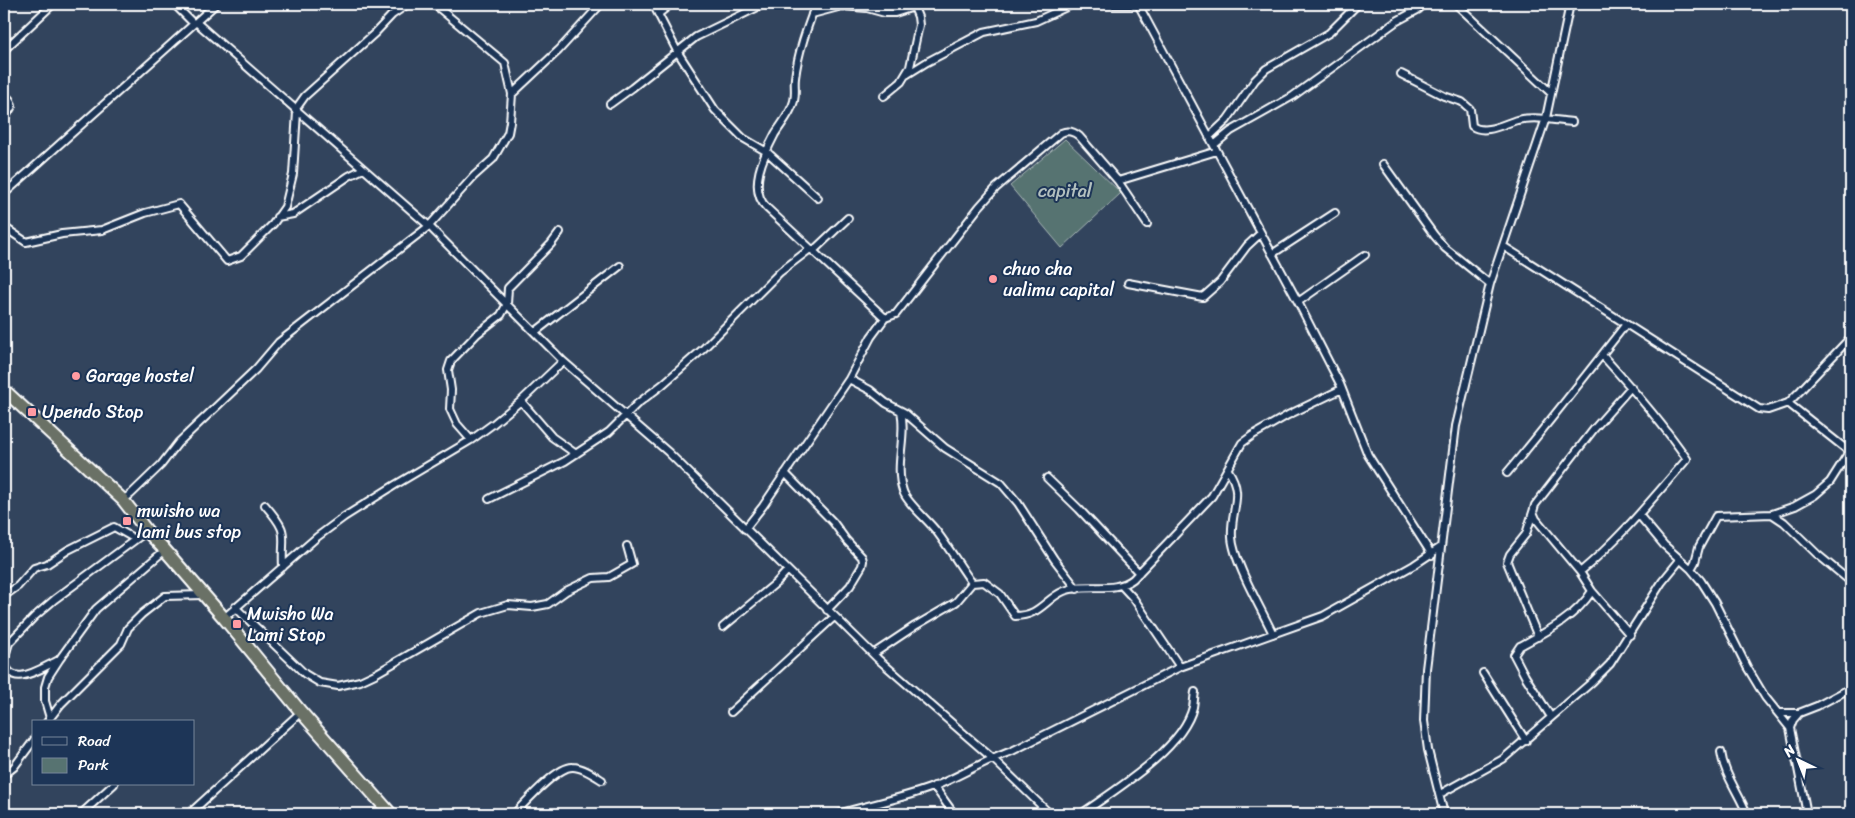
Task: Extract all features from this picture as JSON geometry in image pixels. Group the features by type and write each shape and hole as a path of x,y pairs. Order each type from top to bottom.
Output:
{"highway":[{"path":"4,390 123,500 147,531 204,594 301,712 391,814"}],"street":[{"path":"4,50 53,4"},
{"path":"174,4 429,226 564,361 668,452 744,529 873,654 992,758 1050,814"},
{"path":"4,194 28,170 216,4"},
{"path":"4,226 26,242 62,234 102,230 179,204 227,261 241,256 285,207 294,174 296,111 306,96 392,15 408,4"},
{"path":"123,500 161,466 178,443 256,368 279,342 429,226 474,176 493,159 508,133 512,94 505,63 434,4"},
{"path":"512,94 559,50 601,4"},
{"path":"653,4 677,51 715,110 743,138 766,152 818,198"},
{"path":"658,14 671,4"},
{"path":"610,104 707,30 764,4"},
{"path":"816,4 801,46 794,80 796,91 794,102 766,152 757,187 759,198 762,204 885,318"},
{"path":"812,14 839,5 895,13 923,4"},
{"path":"906,75 942,53 984,32 1036,22 1073,4"},
{"path":"1092,4 1141,4 1144,17 1298,302 1342,389 1368,454 1432,555"},
{"path":"1209,137 1227,120 1255,80 1266,69 1329,33 1358,4"},
{"path":"1118,181 1216,148 1231,132 1293,96 1397,20 1419,9 1424,4"},
{"path":"1456,4 1551,93"},
{"path":"1444,814 1428,750 1424,721 1426,669 1456,426 1490,284 1546,118 1570,4"},
{"path":"884,96 901,82 912,62 919,25 914,8"},
{"path":"1401,74 1444,96 1462,102 1470,109 1469,114 1472,126 1476,129 1483,130 1517,120 1546,118 1572,122"},
{"path":"4,94 10,100 12,106 4,120"},
{"path":"744,529 786,473 849,379 871,337 885,318 896,314 963,226 996,188 1061,133 1066,131 1074,132 1118,181 1147,224"},
{"path":"1383,164 1445,248 1490,284"},
{"path":"277,218 293,214 349,176 363,169"},
{"path":"1272,254 1335,213"},
{"path":"489,499 576,454 609,432 703,349 780,272 812,250 848,218"},
{"path":"471,440 457,424 450,410 449,366 477,334 501,315 507,304 508,288 552,244 560,232"},
{"path":"1128,283 1203,297 1220,282 1247,246 1261,233"},
{"path":"1503,246 1759,408 1768,410 1788,403 1851,337"},
{"path":"1298,302 1365,254"},
{"path":"535,332 620,266"},
{"path":"1507,472 1557,414 1575,388 1626,324"},
{"path":"1580,572 1638,515 1687,459 1669,432 1602,355"},
{"path":"224,618 317,537 344,517 471,440 506,415 564,361"},
{"path":"849,379 870,390 886,403 901,411 945,448 1009,490 1054,559 1077,589"},
{"path":"1538,637 1507,562 1510,554 1526,534 1534,505 1594,429 1631,387"},
{"path":"873,654 956,602 972,583 984,582 1000,594 1015,616 1031,614 1064,591 1122,586 1139,573 1212,496 1228,470 1238,448 1247,439 1288,415 1342,389"},
{"path":"521,401 556,440 576,454"},
{"path":"1691,569 1699,547 1716,516 1772,514 1795,506 1815,495 1830,482 1850,453 1788,403"},
{"path":"901,411 904,434 901,448 900,479 903,494 936,531 972,583"},
{"path":"1228,470 1235,480 1237,491 1232,530 1233,547 1273,634"},
{"path":"786,473 833,522 862,557 862,566 850,586 827,610"},
{"path":"1047,478 1139,573"},
{"path":"265,505 282,526 284,533 283,567"},
{"path":"1533,512 1536,519 1580,572 1592,591 1630,635"},
{"path":"1772,514 1784,522 1851,582"},
{"path":"1638,515 1664,545 1691,569 1701,581 1715,603 1747,668 1790,728 1807,814"},
{"path":"4,596 18,586 34,568 47,564 68,550 114,527 135,539"},
{"path":"59,660 28,674 13,676 5,666 4,659 9,643 55,599 147,531"},
{"path":"235,607 304,674 326,684 349,685 375,674 481,613 508,605 532,607 548,604 566,591 593,578 609,577 632,564 627,546"},
{"path":"838,814 906,797 934,786 992,758 1012,751 1180,667 1323,616 1432,555 1441,547"},
{"path":"49,720 45,702 45,687 48,677 59,660 96,609 165,550"},
{"path":"1440,794 1503,759 1592,682 1610,664 1657,590 1680,560"},
{"path":"723,627 776,583 787,571"},
{"path":"1122,586 1134,600 1180,667"},
{"path":"1551,716 1514,655 1520,646 1561,622 1584,603 1592,591"},
{"path":"49,720 61,704 120,644 128,628 142,614 165,596 204,594"},
{"path":"731,712 834,617"},
{"path":"1483,673 1526,741"},
{"path":"1778,713 1799,713 1851,688"},
{"path":"1081,814 1143,771 1178,736 1193,708 1195,692"},
{"path":"189,814 301,712"},
{"path":"1790,728 1799,713"},
{"path":"4,775 14,767 32,743"},
{"path":"1721,752 1722,762 1748,814"},
{"path":"514,814 567,768 580,769 602,780"},
{"path":"81,814 112,786"},
{"path":"934,786 954,814"}],"green space":[{"name":"capital","path":"1065,139 1121,193 1062,248 1010,186"}],"place":[{"name":"chuo cha ualimu capital","path":"993,279"},
{"name":"Garage hostel","path":"76,376"},
{"name":"Upendo Stop","path":"32,412"},
{"name":"mwisho wa lami bus stop","path":"127,521"},
{"name":"Mwisho Wa Lami Stop","path":"237,624"}]}
